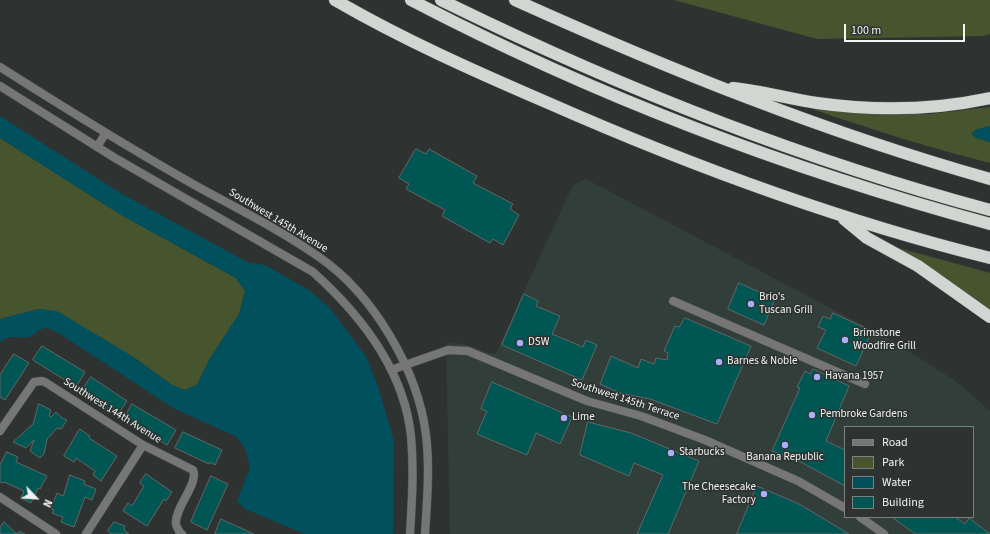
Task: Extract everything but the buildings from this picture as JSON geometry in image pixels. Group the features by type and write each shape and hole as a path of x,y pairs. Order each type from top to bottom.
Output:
{"highway":[{"path":"335,0 455,62 594,123 738,179 838,214 990,258"},
{"path":"411,0 545,65 689,126 844,182 990,224"},
{"path":"441,0 596,73 743,132 851,169 990,210"},
{"path":"515,0 609,43 716,86 863,141 990,179"},
{"path":"716,86 759,91 816,103 865,108 938,106 990,98"},
{"path":"838,214 868,238 935,277 990,317"}],"street":[{"name":"Southwest 145th Avenue","path":"0,68 105,134 320,257 363,299 387,331 406,364 417,396 426,434 428,478 425,534"},
{"path":"0,86 97,147 313,272 335,291 356,314 372,337 391,370 402,400 411,435 413,479 410,534"},
{"path":"97,147 105,134"},
{"path":"673,301 865,384"},
{"name":"Southwest 145th Terrace","path":"391,370 448,350 468,351 587,402 641,416 705,440 798,481 844,507"},
{"name":"Southwest 144th Avenue","path":"0,432 32,385 38,381 45,382 143,445 190,468 194,473 177,516 176,524 181,534"},
{"path":"86,534 143,445"},
{"path":"0,497 56,534"},
{"path":"861,518 884,534"}],"shaded area":[{"path":"586,179 891,340 957,382 990,411 990,534 450,534 446,343 464,344 492,354 496,353 572,187 578,182"}],"green space":[{"path":"674,0 990,0 990,34 984,36 817,39"},
{"path":"815,107 930,114 990,107 990,126 975,130 976,138 990,142 990,163 880,132 815,110"},
{"path":"0,138 123,216 236,278 245,291 239,314 209,360 197,385 185,390 172,385 132,356 39,309 0,319"},
{"path":"899,248 990,273 990,309 899,250"}],"water":[{"path":"0,116 122,194 249,263 265,265 309,290 330,308 367,358 379,390 394,441 393,534 305,534 245,509 237,501 250,467 245,448 237,437 173,408 57,332 50,329 41,329 29,337 6,338 0,343 0,319 39,309 57,311 132,356 172,385 185,390 197,385 209,360 239,314 245,291 236,278 123,216 0,138"},
{"path":"990,126 990,142 976,138 971,134 975,130"}],"place":[{"name":"Brio's Tuscan Grill","path":"751,304"},
{"name":"Brimstone Woodfire Grill","path":"845,340"},
{"name":"DSW","path":"520,343"},
{"name":"Barnes & Noble","path":"719,362"},
{"name":"Havana 1957","path":"817,377"},
{"name":"Pembroke Gardens","path":"812,415"},
{"name":"Lime","path":"564,418"},
{"name":"Banana Republic","path":"785,445"},
{"name":"Starbucks","path":"671,453"},
{"name":"The Cheesecake Factory","path":"764,494"}]}
